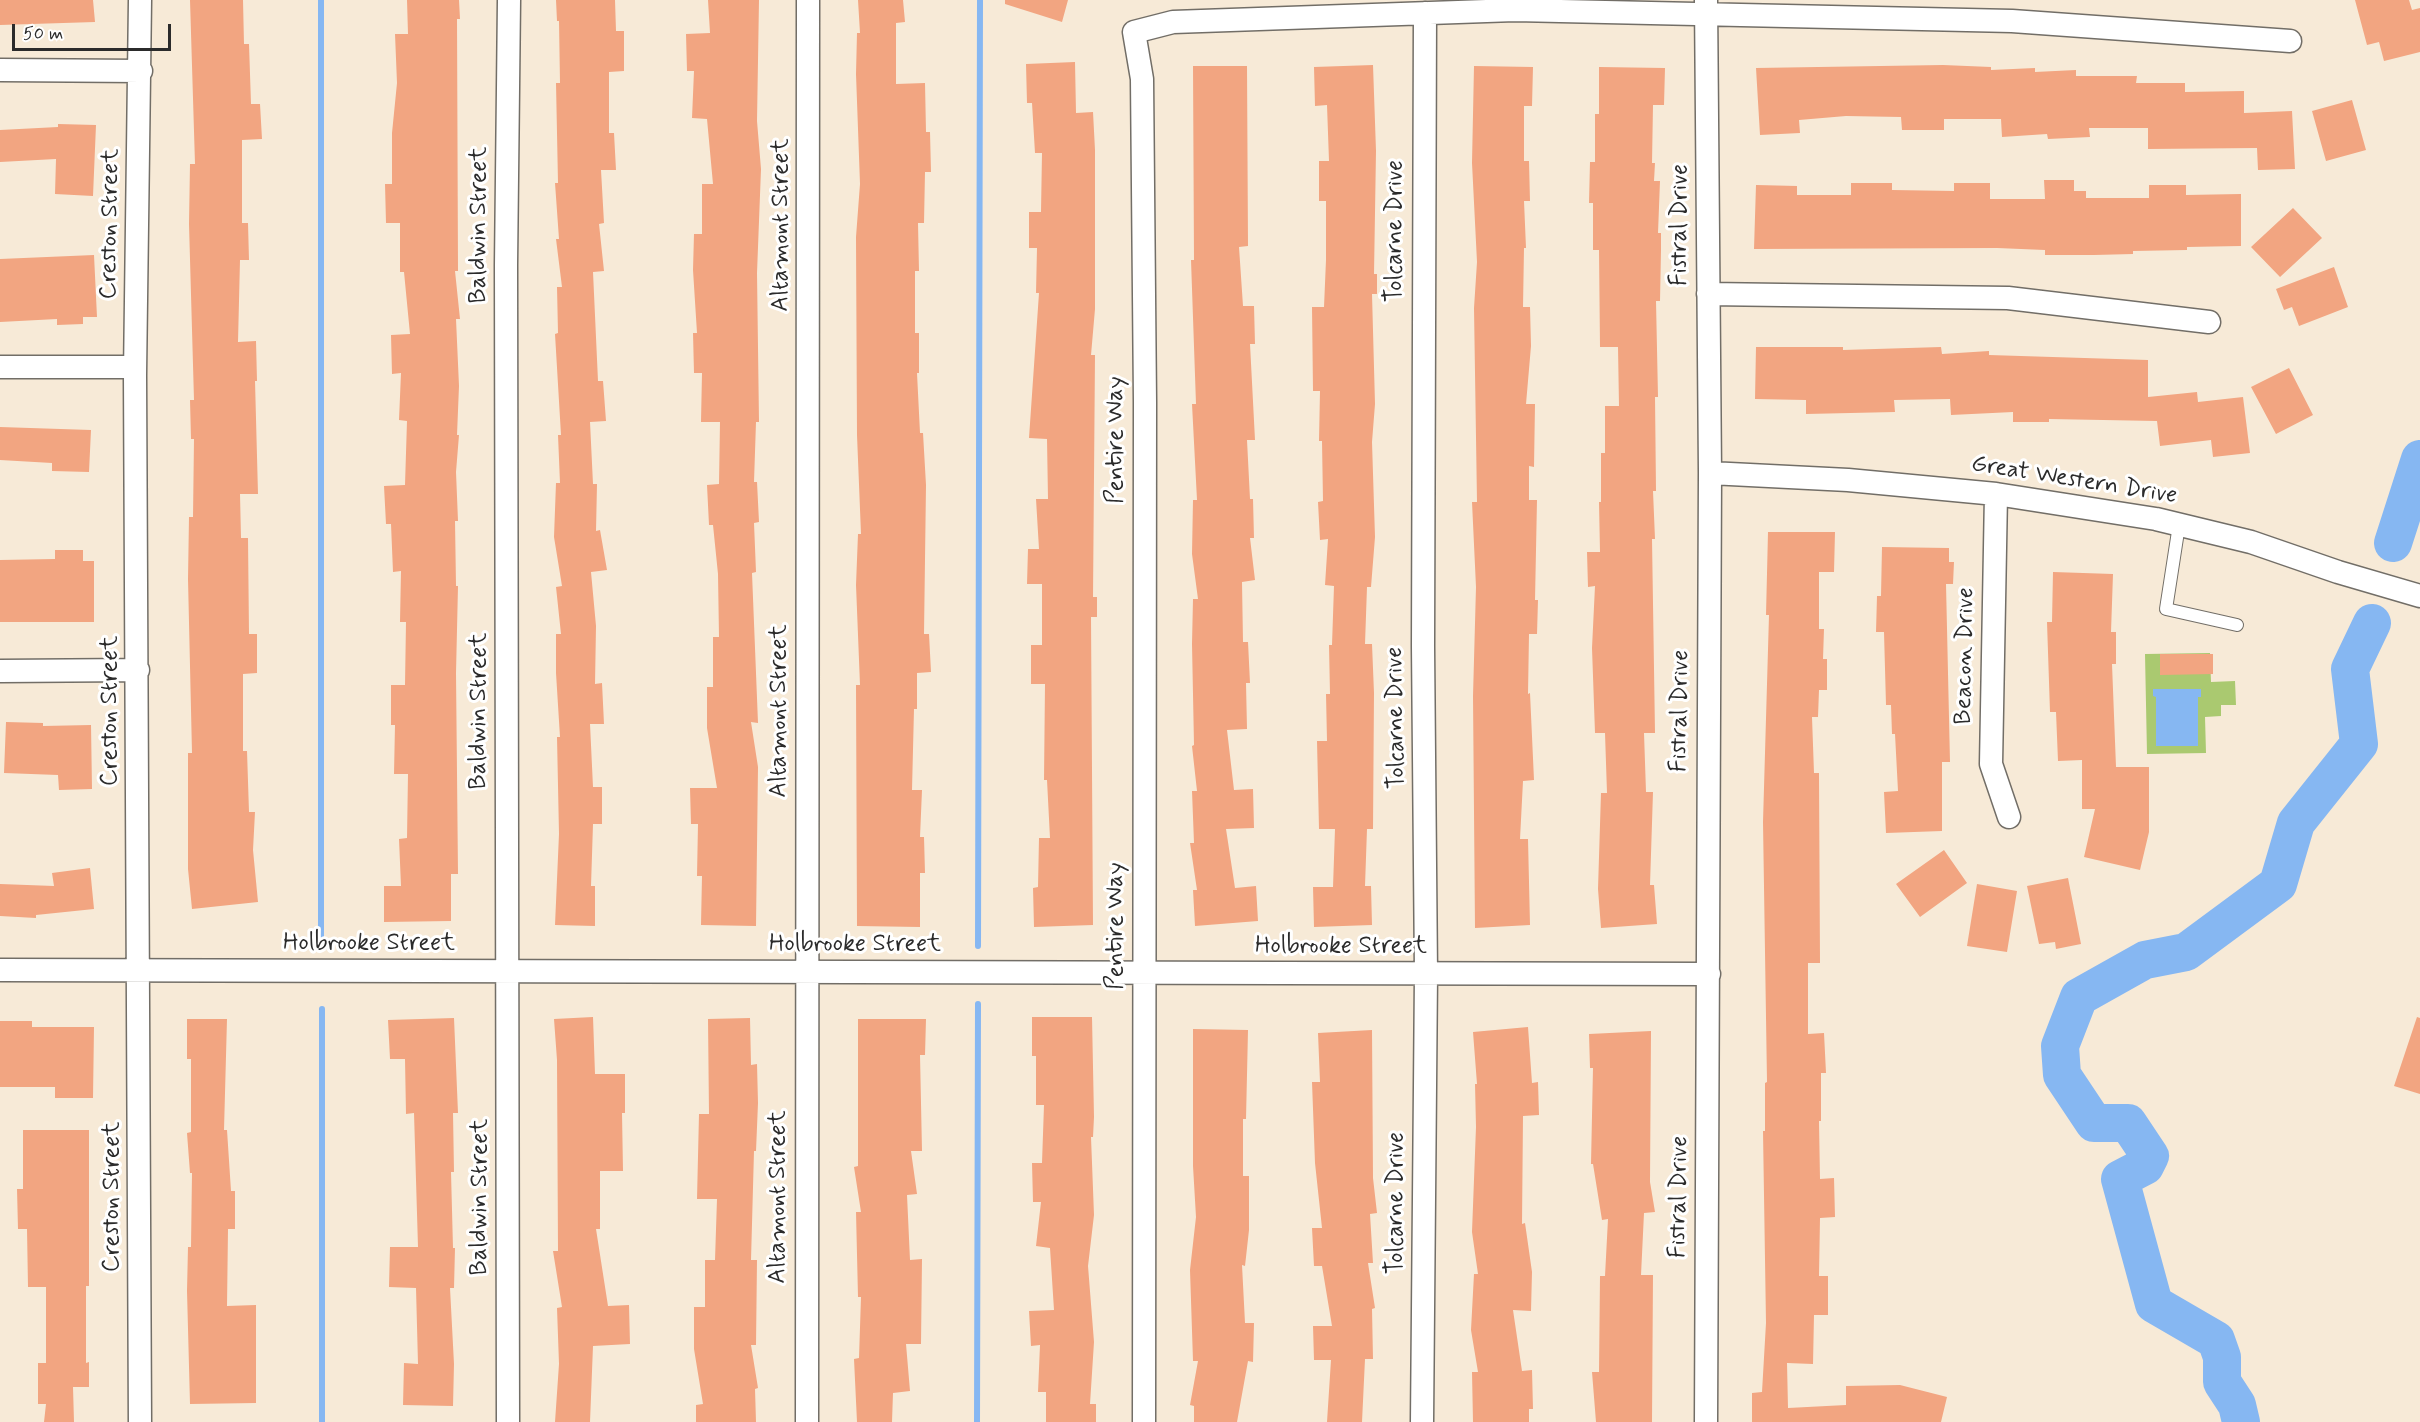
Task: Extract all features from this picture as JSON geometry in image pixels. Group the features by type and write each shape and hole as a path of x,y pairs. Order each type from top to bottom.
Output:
{"street":[{"name":"Creston Street","path":"140,0 141,71 135,367 140,1422"},
{"name":"Baldwin Street","path":"508,1422 506,253 509,0"},
{"name":"Altamont Street","path":"807,1422 808,0"},
{"name":"Pentire Way","path":"1144,1422 1142,79 1134,32 1173,22 1515,10 1706,7 2012,21 2290,41"},
{"name":"Fistral Drive","path":"1706,7 1710,473 1706,891 1709,975 1706,1422"},
{"name":"Tolcarne Drive","path":"1422,1422 1426,974 1423,611 1425,13"},
{"path":"0,70 141,71"},
{"path":"1708,294 2008,298 2209,322"},
{"path":"0,367 135,367"},
{"name":"Great Western Drive","path":"1710,473 1848,480 1996,494 2179,525 2251,542 2338,572 2420,596"},
{"name":"Beacon Drive","path":"1996,494 1991,764 2009,817"},
{"path":"0,671 138,670"},
{"name":"Holbrooke Street","path":"0,970 1709,975"}],"lane":[{"path":"2179,525 2166,609 2237,625"}],"green space":[{"path":"2210,653 2211,682 2235,681 2236,705 2221,705 2221,716 2205,717 2206,753 2147,754 2145,654"}],"water":[{"path":"2153,689 2201,689 2201,697 2198,697 2198,746 2156,746 2156,697 2153,696"}],"building":[{"path":"0,0 93,0 95,22 0,25"},
{"path":"190,0 243,0 244,44 249,44 251,104 260,104 262,139 242,140 242,223 248,223 249,260 240,260 238,342 256,341 258,494 240,494 241,538 248,538 249,634 257,634 257,673 243,674 243,751 247,751 249,812 255,812 253,850 258,902 192,909 188,869 188,753 192,753 188,579 189,517 193,517 194,439 191,439 190,400 194,400 189,224 190,164 195,164"},
{"path":"407,0 459,0 460,19 457,19 458,271 455,271 460,319 456,319 459,386 457,435 459,435 456,472 458,521 455,521 456,586 458,586 456,673 458,874 451,874 451,921 384,922 384,886 401,886 399,839 407,838 408,774 394,774 395,725 391,725 391,685 405,685 406,622 400,622 401,571 393,572 391,524 386,524 384,486 405,485 407,421 399,420 401,373 392,374 391,335 410,334 404,272 400,272 400,223 386,223 385,184 392,184 392,133 397,83 395,34 408,34"},
{"path":"556,0 615,0 616,31 624,31 624,71 609,72 609,133 614,133 616,170 601,170 604,223 599,224 604,271 593,272 598,381 603,381 606,421 590,422 593,484 597,484 596,531 600,530 607,570 591,572 596,626 595,684 602,683 604,724 590,724 593,787 602,787 602,824 593,824 591,886 595,886 595,926 555,925 559,834 557,737 560,737 556,634 561,634 556,587 562,586 554,537 556,483 560,483 558,435 561,435 555,334 558,333 557,287 562,287 556,239 559,239 555,183 558,183 556,83 560,83 559,21 557,21"},
{"path":"708,0 759,0 757,121 761,169 757,273 759,422 756,422 754,482 757,482 759,522 754,523 756,572 752,573 758,723 751,722 758,767 756,926 701,925 702,876 697,876 698,824 691,824 690,788 717,788 707,728 707,687 713,687 713,637 719,637 718,574 713,525 709,525 707,485 719,484 720,422 701,422 702,373 694,373 693,333 697,333 693,270 694,234 702,234 702,184 713,184 707,119 692,118 694,71 687,71 686,34 710,33"},
{"path":"858,0 903,0 905,22 896,23 896,84 925,83 926,132 930,132 931,172 925,172 924,223 918,223 919,271 915,271 915,333 919,333 919,373 917,373 920,433 923,433 926,485 924,634 929,634 931,672 917,673 917,709 914,709 912,790 922,790 920,837 924,837 925,873 920,873 920,927 857,926 856,685 860,685 856,585 858,534 861,534 857,435 856,237 860,184 856,74 857,33 860,33"},
{"path":"1005,0 1068,0 1062,22 1005,4"},
{"path":"2355,0 2409,0 2412,10 2420,8 2420,52 2384,61 2379,42 2367,45"},
{"path":"1075,62 1076,113 1093,112 1095,150 1095,309 1091,355 1095,355 1093,597 1097,597 1097,617 1091,617 1093,925 1034,927 1033,888 1038,887 1039,838 1050,838 1047,780 1044,780 1045,684 1031,684 1031,645 1042,645 1042,584 1027,584 1028,549 1039,549 1036,499 1048,499 1047,439 1029,438 1039,293 1036,293 1037,248 1029,248 1029,212 1041,212 1042,153 1035,153 1032,103 1027,103 1026,64"},
{"path":"1373,65 1376,151 1374,274 1377,274 1377,294 1372,294 1375,404 1372,442 1375,537 1371,587 1367,587 1365,644 1372,644 1374,693 1373,829 1367,829 1365,886 1371,886 1372,925 1314,927 1313,887 1333,887 1335,829 1319,829 1317,741 1327,741 1326,694 1330,694 1329,645 1332,645 1334,586 1325,585 1328,539 1320,540 1318,502 1323,501 1322,441 1319,441 1320,391 1313,391 1312,307 1324,307 1326,260 1326,201 1319,201 1319,161 1329,161 1327,105 1315,106 1314,67"},
{"path":"1943,65 1991,67 1991,70 2035,68 2035,72 2076,70 2076,76 2137,76 2136,83 2185,83 2185,92 2244,91 2244,113 2292,111 2295,169 2258,170 2257,148 2148,149 2148,128 2089,128 2090,137 2048,139 2047,134 2002,137 2001,119 1944,119 1944,130 1902,130 1901,117 1846,116 1799,120 1800,133 1760,135 1756,68"},
{"path":"1193,66 1247,66 1248,246 1239,247 1243,306 1254,306 1255,344 1250,344 1255,440 1247,440 1250,499 1253,499 1254,538 1250,538 1255,580 1242,582 1243,642 1248,642 1250,683 1246,683 1247,729 1227,730 1234,790 1253,789 1254,828 1226,829 1235,888 1256,886 1258,921 1195,926 1193,890 1197,890 1190,843 1194,843 1192,791 1197,791 1192,746 1194,745 1192,644 1193,599 1198,599 1192,554 1193,500 1197,500 1192,404 1196,404 1191,260 1194,260"},
{"path":"1474,66 1533,67 1532,106 1524,106 1524,161 1529,161 1530,201 1524,201 1526,248 1524,248 1523,307 1530,307 1531,346 1526,404 1535,404 1534,467 1529,466 1529,500 1537,500 1535,600 1538,600 1537,634 1529,634 1528,694 1530,693 1534,780 1523,781 1520,839 1528,839 1530,925 1475,928 1473,696 1476,587 1472,502 1477,502 1474,308 1477,262 1472,163"},
{"path":"1599,67 1665,68 1664,105 1653,105 1652,163 1655,163 1654,181 1660,181 1658,233 1661,233 1660,301 1656,301 1658,397 1655,397 1656,491 1653,491 1655,539 1652,539 1655,733 1644,733 1646,792 1653,792 1650,885 1654,885 1657,924 1601,928 1598,889 1601,793 1607,793 1605,733 1595,733 1592,648 1595,586 1588,587 1587,552 1600,552 1599,502 1601,502 1601,453 1605,453 1605,406 1619,406 1618,347 1600,347 1599,250 1593,250 1593,203 1589,203 1590,162 1595,162 1595,114 1599,114"},
{"path":"2352,100 2366,150 2326,161 2312,111"},
{"path":"58,124 96,125 93,196 55,194 56,159 0,162 0,130 58,127"},
{"path":"2044,180 2074,180 2074,191 2086,191 2086,198 2149,198 2149,185 2186,185 2186,195 2241,194 2241,246 2187,247 2187,250 2133,251 2133,254 2094,255 2045,255 2045,250 1997,248 1754,249 1756,185 1797,186 1797,195 1851,195 1851,183 1892,183 1892,190 1954,191 1954,183 1990,183 1990,199 2045,199"},
{"path":"2293,208 2322,238 2280,277 2251,247"},
{"path":"94,255 97,317 83,317 83,324 57,325 57,319 0,322 0,259"},
{"path":"2334,267 2348,307 2299,326 2292,307 2284,310 2276,289"},
{"path":"1756,347 1843,347 1843,350 1941,347 1942,354 1989,351 1989,355 2148,360 2148,397 2197,392 2198,402 2243,397 2250,453 2213,457 2211,440 2160,446 2157,421 2049,419 2049,422 2013,422 2013,412 1951,415 1950,399 1894,400 1895,412 1806,414 1806,400 1755,399"},
{"path":"2289,368 2313,415 2276,434 2251,387"},
{"path":"0,427 91,430 89,472 52,471 52,463 0,460"},
{"path":"1768,532 1835,532 1834,572 1819,572 1819,629 1824,629 1823,659 1827,659 1827,690 1819,690 1818,717 1812,717 1814,773 1819,773 1820,963 1808,963 1808,1034 1824,1033 1826,1073 1821,1073 1820,1179 1834,1178 1835,1217 1820,1218 1819,1276 1828,1276 1828,1315 1814,1315 1813,1364 1787,1363 1788,1408 1846,1405 1846,1386 1900,1385 1947,1397 1941,1422 1752,1422 1752,1393 1762,1392 1766,1323 1763,1131 1765,1131 1765,1083 1767,1082 1763,822 1769,615 1766,615"},
{"path":"1882,547 1949,548 1949,562 1954,562 1953,584 1946,584 1950,762 1942,762 1942,831 1886,833 1884,792 1898,791 1891,705 1886,705 1884,632 1876,632 1877,596 1881,596"},
{"path":"55,550 83,550 83,561 94,561 94,622 0,622 0,560 55,559"},
{"path":"2053,572 2113,574 2111,632 2116,632 2116,664 2112,664 2116,767 2149,767 2149,832 2140,870 2084,857 2095,809 2082,809 2082,760 2058,761 2056,712 2050,712 2047,622 2052,622"},
{"path":"2160,654 2213,654 2213,674 2160,675"},
{"path":"6,722 43,723 43,726 91,725 92,789 59,790 58,775 4,773"},
{"path":"1944,850 1967,883 1920,917 1896,884"},
{"path":"90,868 94,909 36,915 36,918 0,916 0,884 54,886 52,873"},
{"path":"2068,878 2081,944 2056,949 2055,942 2039,944 2027,886"},
{"path":"1977,884 2017,891 2007,952 1967,946"},
{"path":"593,1017 595,1074 625,1074 625,1113 622,1113 623,1171 600,1171 600,1229 596,1229 608,1306 629,1305 630,1344 593,1346 590,1422 555,1422 559,1364 557,1308 562,1307 553,1251 558,1251 557,1060 554,1019"},
{"path":"1032,1017 1092,1017 1094,1117 1093,1137 1091,1137 1094,1215 1088,1266 1094,1342 1090,1404 1096,1404 1096,1422 1046,1422 1046,1392 1038,1392 1040,1345 1031,1346 1029,1311 1054,1310 1050,1248 1036,1246 1041,1202 1033,1202 1032,1163 1042,1163 1044,1105 1036,1105 1036,1056 1032,1056"},
{"path":"2417,1017 2420,1018 2420,1094 2394,1086"},
{"path":"454,1018 458,1113 453,1113 454,1172 451,1172 453,1248 455,1248 454,1288 450,1288 454,1364 453,1406 403,1405 404,1363 418,1364 416,1288 389,1287 390,1247 418,1247 414,1113 406,1114 405,1059 390,1059 388,1020"},
{"path":"750,1018 751,1065 757,1064 758,1103 756,1151 754,1151 751,1260 757,1260 756,1345 751,1345 758,1388 755,1389 756,1422 696,1422 696,1405 703,1404 694,1349 694,1307 705,1307 705,1260 715,1260 717,1199 697,1199 699,1114 709,1114 708,1019"},
{"path":"187,1019 227,1019 224,1130 227,1130 231,1191 235,1191 235,1229 228,1229 227,1306 256,1305 256,1403 190,1404 187,1291 188,1247 191,1247 192,1173 190,1173 187,1133 191,1132 191,1059 187,1059"},
{"path":"858,1019 926,1019 925,1055 920,1055 922,1151 911,1151 917,1194 907,1195 910,1260 922,1259 921,1344 906,1344 910,1391 893,1393 892,1422 857,1422 854,1359 859,1358 861,1297 858,1297 856,1212 861,1212 854,1167 858,1166"},
{"path":"0,1021 32,1021 32,1027 94,1027 93,1098 55,1098 55,1087 0,1087"},
{"path":"1528,1027 1532,1083 1538,1082 1539,1115 1523,1116 1522,1224 1525,1223 1532,1272 1531,1311 1513,1310 1522,1371 1532,1370 1533,1409 1529,1409 1529,1422 1473,1422 1472,1372 1478,1372 1471,1330 1474,1274 1478,1274 1472,1232 1476,1127 1475,1084 1477,1084 1473,1032"},
{"path":"1193,1029 1248,1030 1246,1119 1243,1119 1243,1176 1249,1176 1249,1230 1245,1266 1242,1265 1245,1323 1254,1323 1253,1362 1248,1361 1237,1422 1194,1422 1194,1406 1190,1405 1198,1361 1193,1361 1190,1270 1196,1217 1193,1166"},
{"path":"1372,1030 1373,1178 1377,1213 1370,1214 1373,1263 1368,1263 1375,1308 1372,1309 1373,1359 1365,1359 1362,1422 1327,1422 1331,1360 1314,1360 1313,1326 1332,1326 1322,1266 1314,1266 1312,1228 1322,1228 1315,1163 1312,1082 1320,1082 1318,1033"},
{"path":"1651,1031 1650,1182 1655,1212 1644,1213 1641,1275 1653,1275 1652,1422 1596,1422 1592,1372 1599,1372 1600,1276 1605,1276 1608,1219 1602,1220 1593,1164 1591,1164 1593,1068 1590,1068 1589,1034"},
{"path":"23,1130 89,1130 89,1286 86,1286 86,1363 89,1362 89,1387 73,1387 74,1422 44,1422 46,1404 38,1404 38,1363 46,1363 46,1287 28,1287 27,1229 18,1229 17,1189 23,1189"}],"waterway":[{"path":"321,0 321,937"},
{"path":"978,946 980,0"},
{"path":"2393,543 2420,459"},
{"path":"2241,1422 2237,1405 2222,1382 2222,1357 2216,1340 2154,1304 2120,1179 2145,1166 2150,1156 2128,1123 2094,1123 2062,1075 2060,1046 2079,997 2145,960 2186,952 2278,884 2296,823 2359,744 2350,669 2372,623"},
{"path":"977,1422 978,1004"},
{"path":"322,1009 322,1422"}]}
